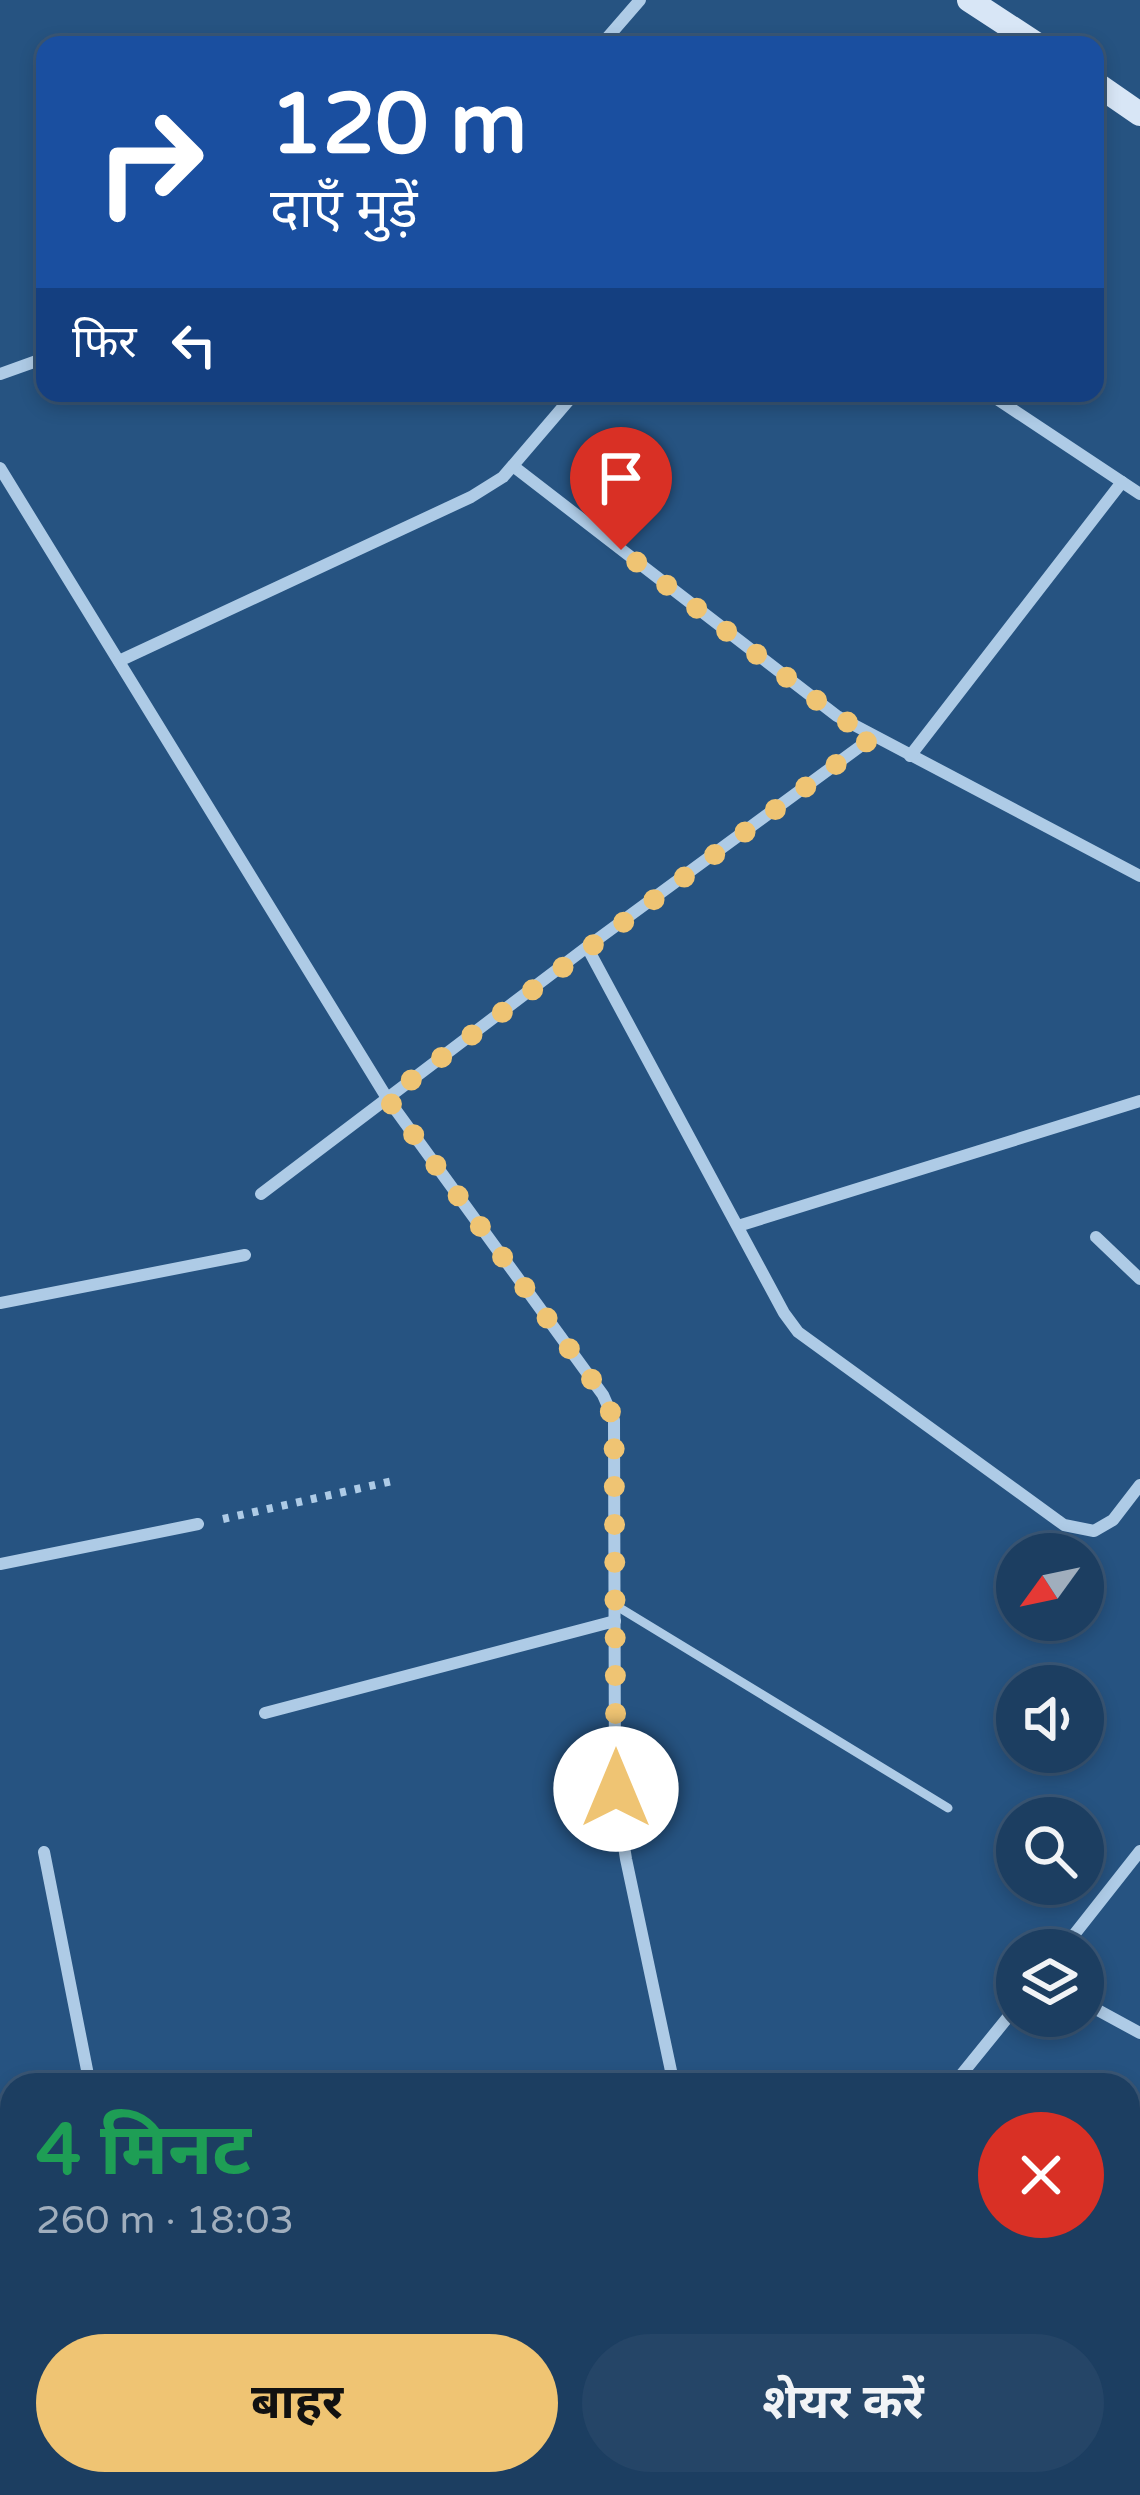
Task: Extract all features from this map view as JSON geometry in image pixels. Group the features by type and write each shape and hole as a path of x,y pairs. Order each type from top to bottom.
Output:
{"main road":[{"path":"969,0 1023,36"},
{"path":"1104,89 1140,114"}],"street":[{"path":"609,36 640,0"},
{"path":"0,374 36,361"},
{"path":"119,661 471,497 512,466 567,402"},
{"path":"1002,402 1140,494"},
{"path":"512,466 837,716 1140,876"},
{"path":"0,468 387,1098 603,1395 614,1420 616,1789 671,2073"},
{"path":"910,756 1122,482"},
{"path":"261,1194 873,737"},
{"path":"587,947 798,1332 1064,1525 1094,1532 1113,1520 1140,1485"},
{"path":"738,1226 1140,1102"},
{"path":"1096,1237 1140,1279"},
{"path":"0,1304 245,1255"},
{"path":"0,1564 198,1524"},
{"path":"265,1713 615,1622"},
{"path":"1079,1929 1140,1851"},
{"path":"44,1852 88,2073"},
{"path":"1104,2013 1140,2033"},
{"path":"963,2073 996,2032"}],"lane":[{"path":"615,1605 948,1808"}],"path":[{"path":"198,1524 397,1480"}],"route":[{"path":"616,1789 614,1420 603,1395 387,1098 873,737 837,716 621,550"}]}
